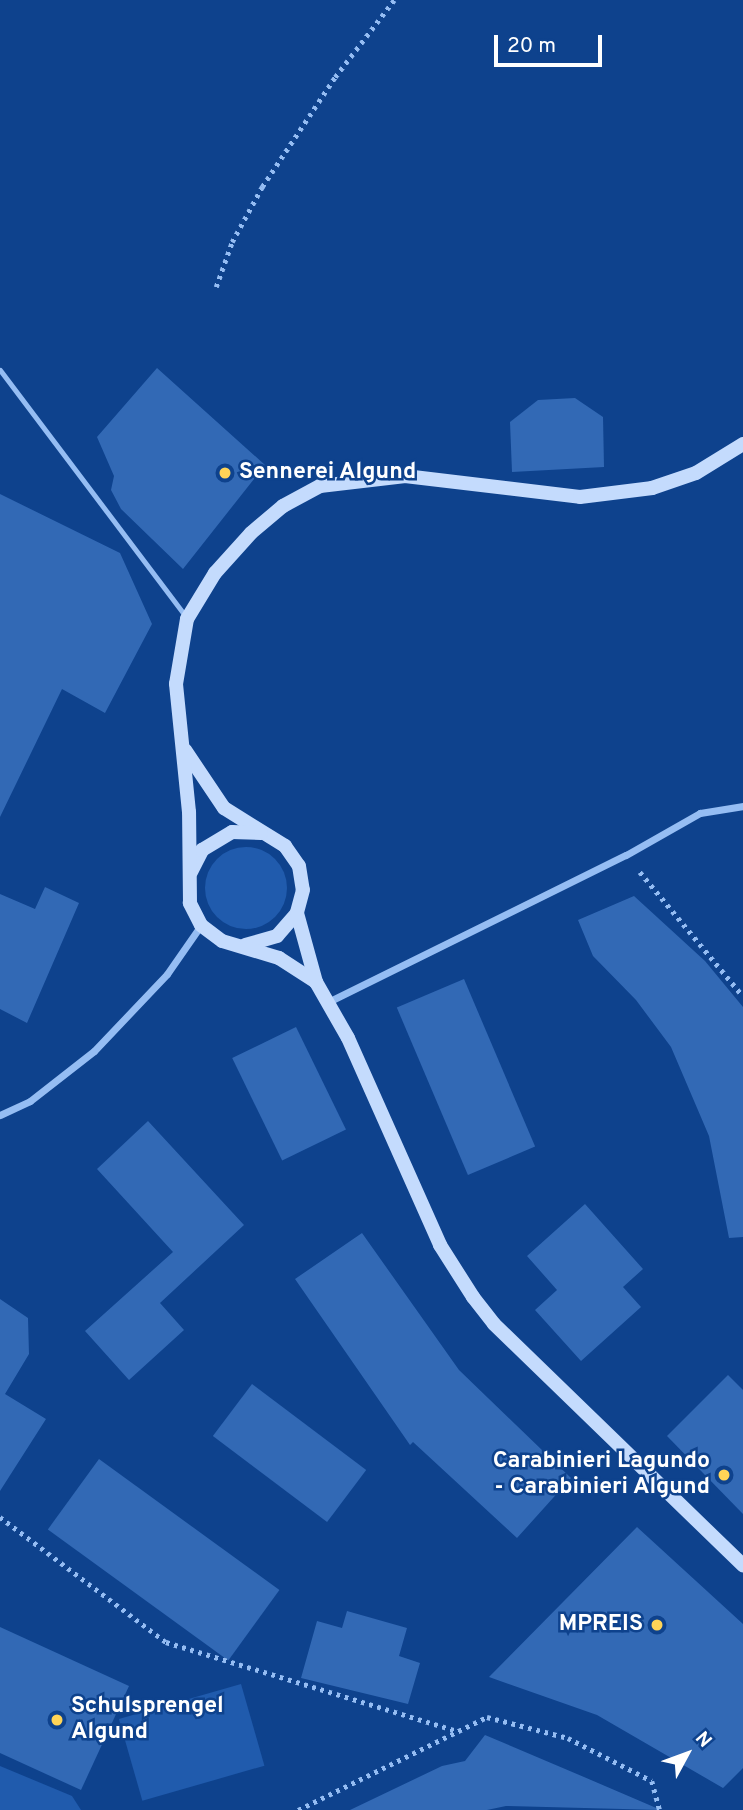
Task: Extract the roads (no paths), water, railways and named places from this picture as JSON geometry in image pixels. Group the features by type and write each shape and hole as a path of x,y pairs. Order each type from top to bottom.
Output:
{"main road":[{"path":"316,982 279,958 245,945 222,941 201,925 190,903 184,749 176,684 187,619 215,573 251,533 283,506 320,486 405,476 580,497 652,488 696,473 743,444"},
{"path":"184,749 224,808 285,846 299,866 303,890 297,913 277,936 245,945"},
{"path":"189,876 202,850 232,832 262,833"},
{"path":"297,913 316,982 383,1114 440,1245 473,1297 503,1333 743,1566"}],"street":[{"path":"328,1002 626,855 699,813 743,806"},
{"path":"0,1115 30,1101 94,1051 167,974 201,925"}],"lane":[{"path":"0,370 187,619"}],"place":[{"name":"Sennerei Algund","path":"225,473"},
{"name":"Carabinieri Lagundo - Carabinieri Algund","path":"724,1475"},
{"name":"MPREIS","path":"657,1625"},
{"name":"Schulsprengel Algund","path":"57,1720"}]}
